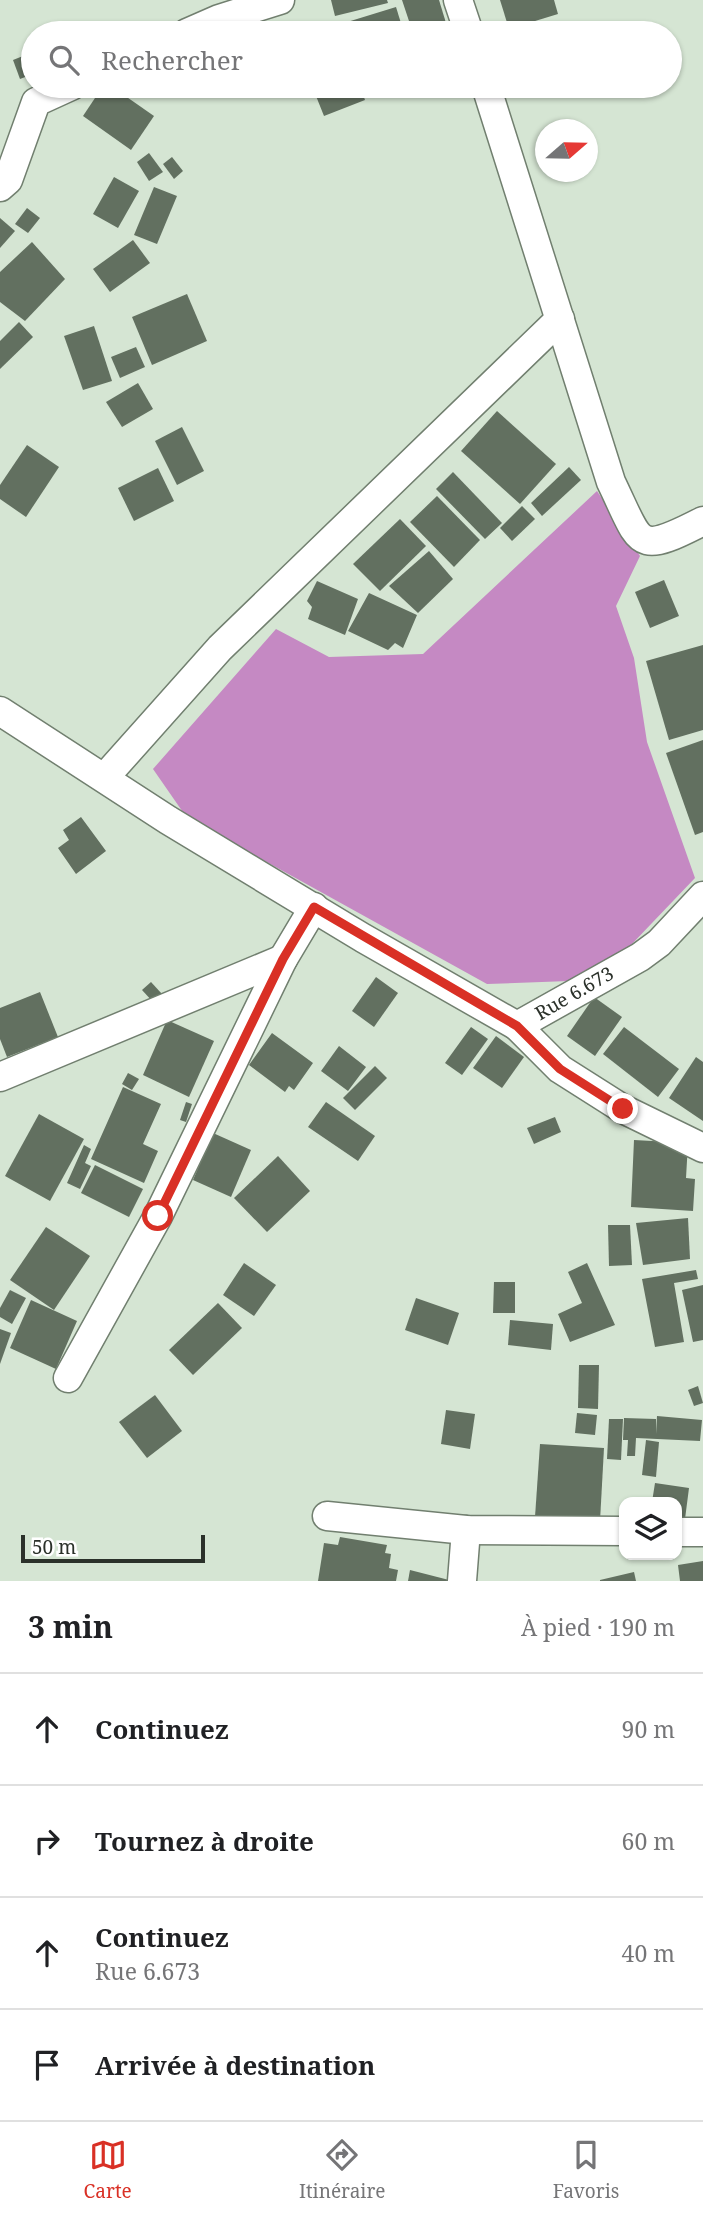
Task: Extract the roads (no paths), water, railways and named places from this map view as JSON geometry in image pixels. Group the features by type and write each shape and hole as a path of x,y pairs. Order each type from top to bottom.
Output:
{"street":[{"path":"214,21 280,0"},
{"path":"458,0 465,21"},
{"path":"0,187 8,180 36,102 45,98"},
{"path":"490,98 611,482 636,535 647,541 661,543 703,520"},
{"path":"105,777 220,648 560,318"},
{"path":"0,710 167,820 517,1026"},
{"name":"Rue 6.673","path":"703,896 659,943 640,957 517,1026 560,1069 623,1109 703,1148"},
{"path":"68,1378 158,1216 283,959 314,907"},
{"path":"0,1077 283,959"},
{"path":"327,1516 466,1530 619,1531"},
{"path":"462,1581 466,1530"},
{"path":"682,1532 703,1532"}]}
